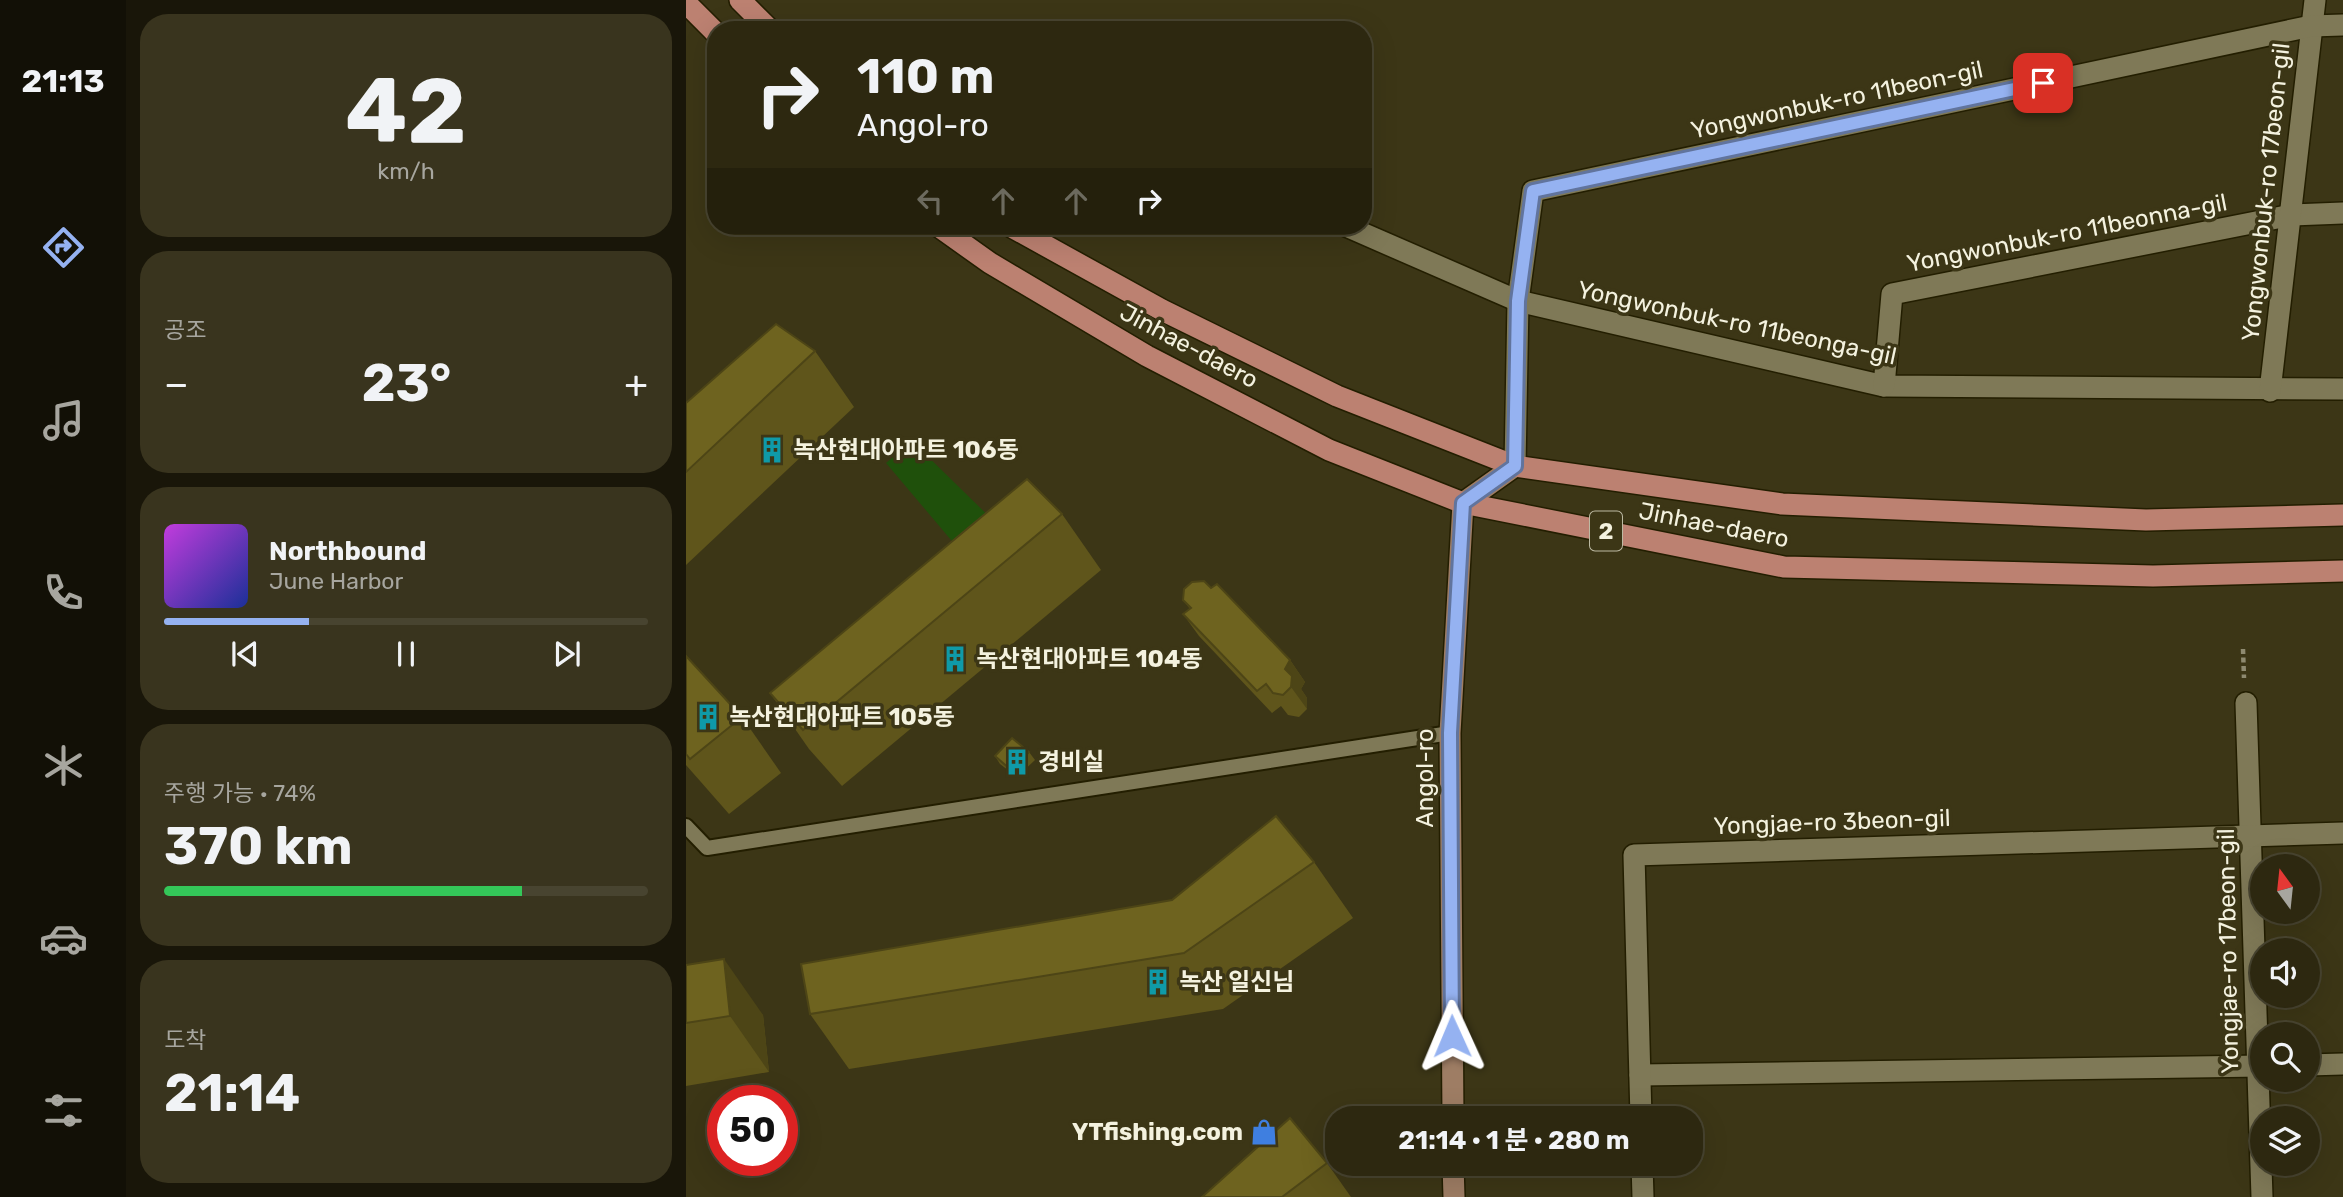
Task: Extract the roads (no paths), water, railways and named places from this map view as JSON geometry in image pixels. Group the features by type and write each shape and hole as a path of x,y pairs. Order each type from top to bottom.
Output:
{"main road":[{"path":"740,0 761,21"},
{"path":"686,2 707,24"},
{"name":"Jinhae-daero","path":"950,235 989,263 1147,356 1329,450 1463,503 1784,568 2153,576 2343,571"},
{"name":"Jinhae-daero","path":"1026,235 1162,310 1338,396 1515,466 1782,504 2146,520 2343,515"},
{"path":"1463,503 1515,466"},
{"name":"Angol-ro","path":"1453,1106 1450,733 1463,503"},
{"path":"1453,1176 1454,1197"}],"street":[{"name":"Yongwonbuk-ro 17beon-gil","path":"2270,391 2315,0"},
{"name":"Yongwonbuk-ro 11beon-gil","path":"1518,301 1533,191 2311,26 2343,25"},
{"name":"Yongwonbuk-ro 11beonna-gil","path":"1884,386 1892,294 2292,215 2343,213"},
{"name":"Yongwonbuk-ro 11beonga-gil","path":"1367,235 1518,301 1884,386 2270,391 2343,389"},
{"path":"1515,466 1518,301"},
{"name":"Yongjae-ro 17beon-gil","path":"2246,703 2258,1022"},
{"path":"2252,834 2343,833"},
{"name":"Yongjae-ro 3beon-gil","path":"1641,1106 1634,855 2252,834"},
{"path":"2320,1065 2343,1064"},
{"path":"1640,1075 2250,1066"},
{"name":"Yongjae-ro 17beon-gil","path":"2260,1092 2262,1197"},
{"path":"1642,1176 1643,1197"}],"lane":[{"path":"686,826 707,848 1450,733"}],"place":[{"name":"녹산현대아파트 106동","path":"772,450"},
{"name":"녹산현대아파트 104동","path":"955,659"},
{"name":"녹산현대아파트 105동","path":"708,717"},
{"name":"경비실","path":"1017,762"},
{"name":"녹산 일신님","path":"1158,982"},
{"name":"YTfishing.com","path":"1264,1132"}]}
